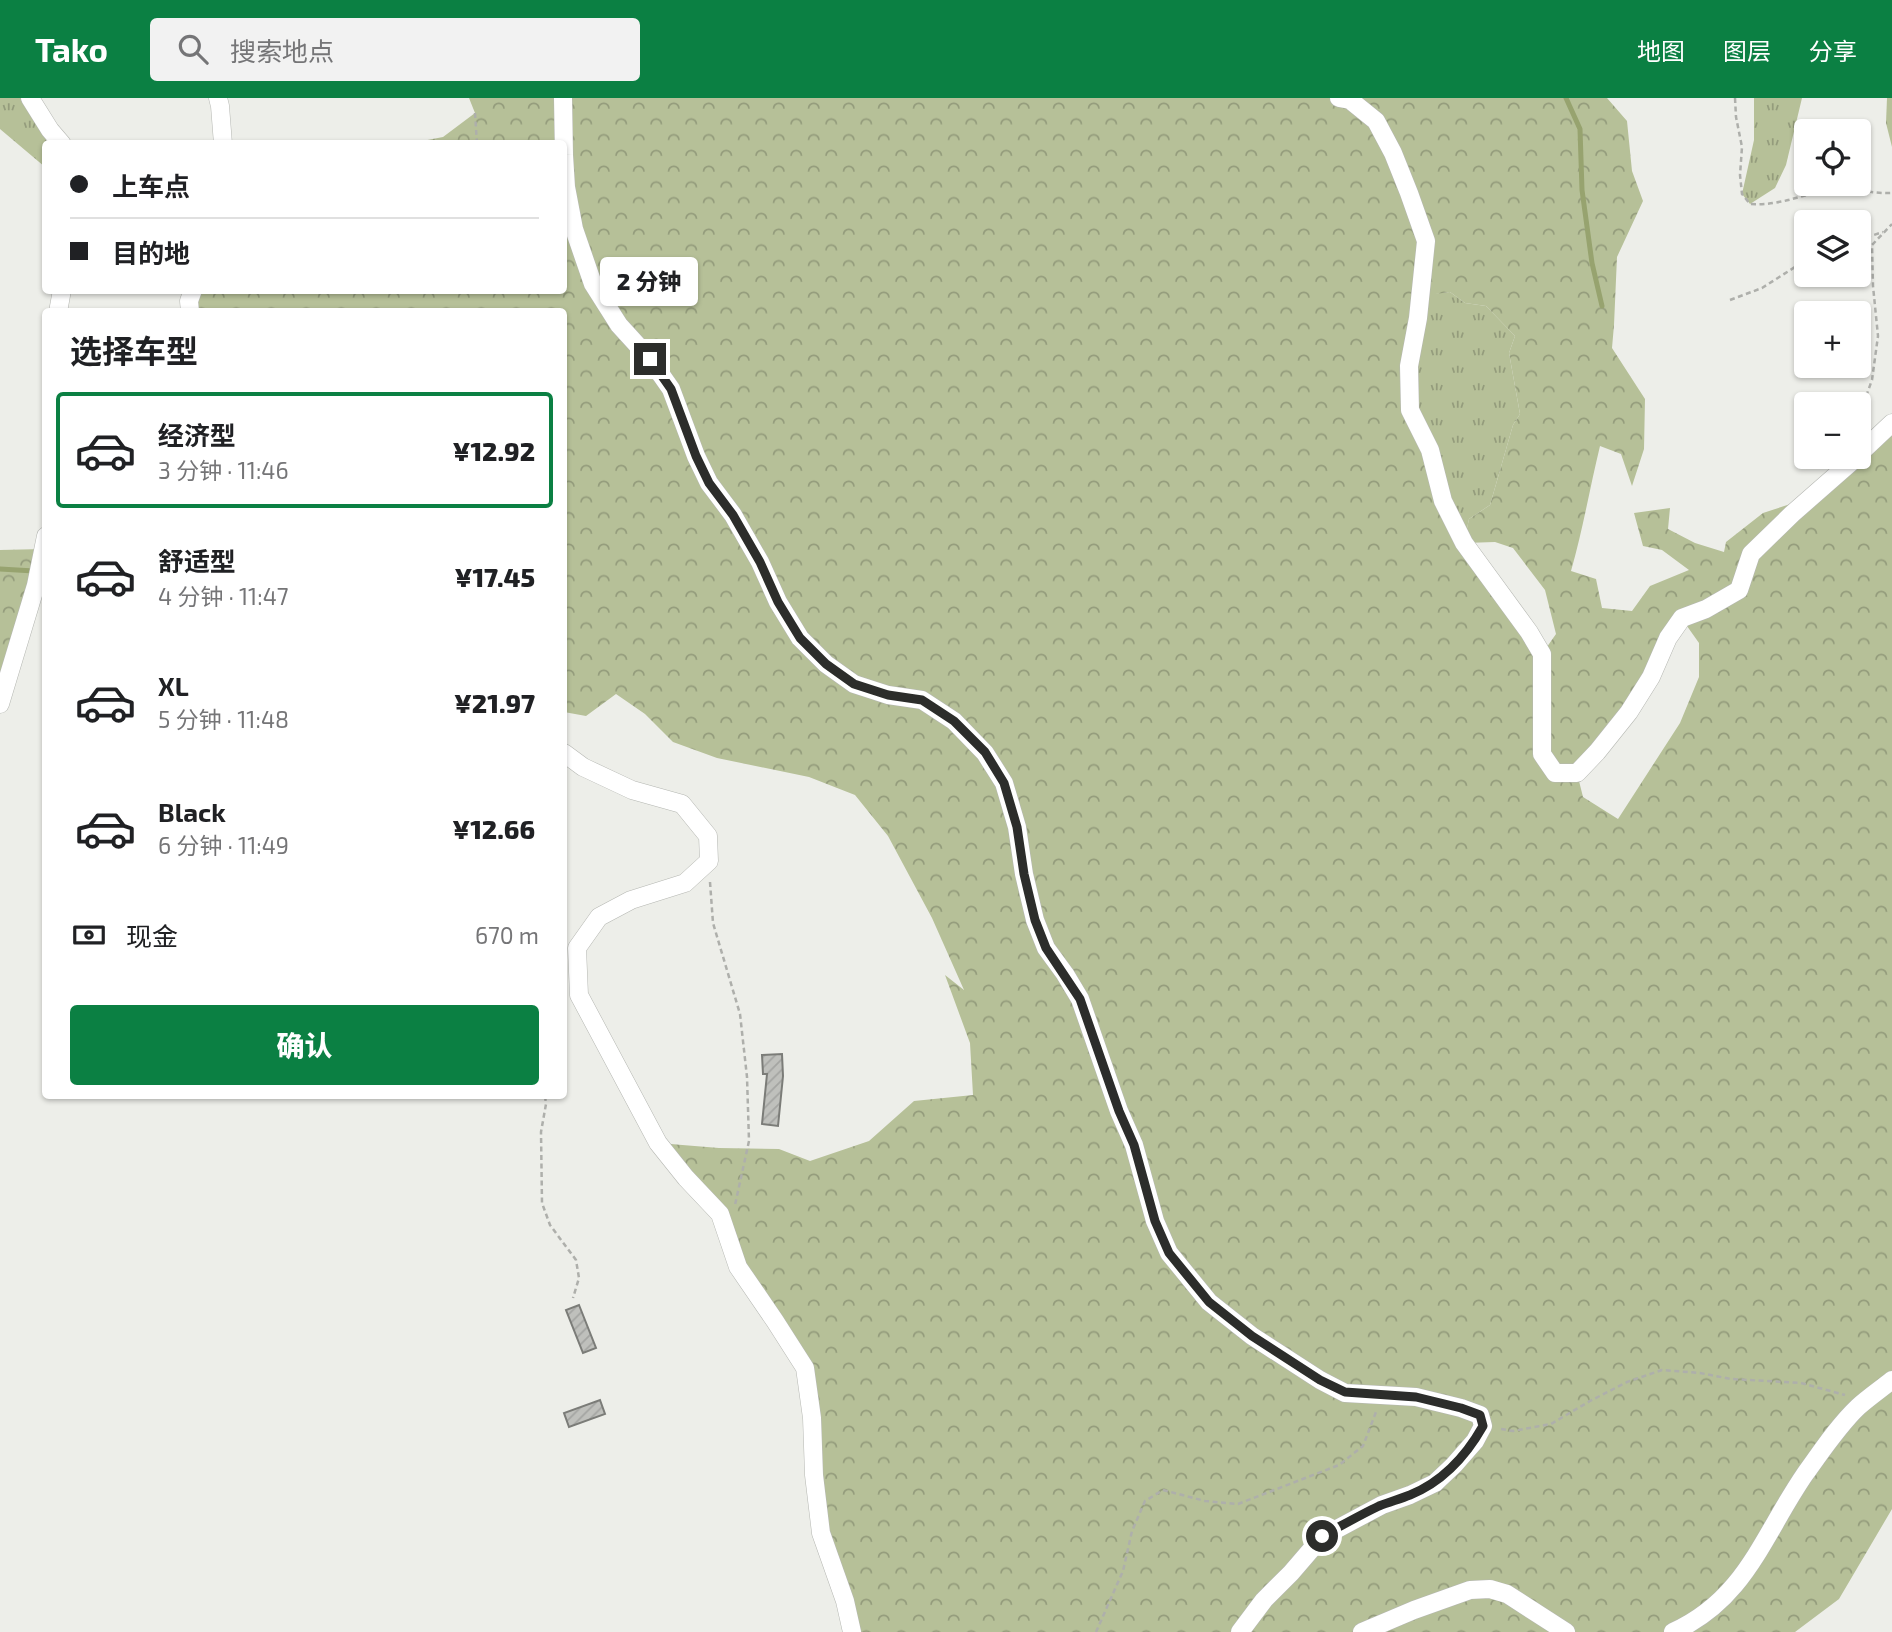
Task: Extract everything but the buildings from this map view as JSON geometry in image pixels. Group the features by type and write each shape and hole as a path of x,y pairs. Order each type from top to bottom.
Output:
{"street":[{"path":"30,98 59,140"},
{"path":"218,98 223,140"},
{"path":"563,98 564,140"},
{"path":"1339,98 1350,100 1376,121 1393,153 1426,241 1418,318 1409,366 1410,410 1430,450 1443,502 1464,543 1530,632 1542,654 1542,754 1555,773 1577,773 1597,752 1629,712 1651,677 1668,638 1682,618 1706,609 1739,590 1751,554 1843,469"},
{"path":"567,192 574,229 593,284 619,326 650,359 671,389 709,483 733,515 800,638 826,664 854,684 888,695 922,700 954,721 985,752 1004,783 1017,827 1035,920 1046,948 1080,999 1119,1111 1134,1145 1155,1221 1169,1253 1209,1302 1252,1336 1320,1380 1345,1392 1416,1397 1480,1415 1483,1426 1475,1441 1454,1465 1435,1482 1322,1536 1264,1600 1240,1632"},
{"path":"1871,443 1892,423"},
{"path":"0,704 36,585 42,554"},
{"path":"567,755 632,790 682,804 708,836 709,861 685,883 631,900 599,917 577,948 579,995 658,1143 720,1214 738,1267 805,1368 813,1418 814,1475 821,1533 845,1601 852,1632"},
{"path":"1673,1632 1702,1618 1741,1579 1804,1476 1858,1408 1892,1380"},
{"path":"1362,1632 1470,1590 1490,1589 1507,1594 1566,1632"}],"path":[{"path":"1735,98 1742,147 1742,194 1750,204 1780,203 1833,189 1892,192"},
{"path":"475,113 477,140"},
{"path":"1867,392 1878,336 1872,245 1892,224"},
{"path":"1871,236 1886,231"},
{"path":"1730,300 1762,288 1794,268"},
{"path":"709,861 713,923 740,1014 747,1077 749,1141 729,1239"},
{"path":"545,1099 541,1132 542,1203 550,1225 576,1260 579,1278 573,1298"},
{"path":"1483,1426 1513,1431 1551,1424 1627,1382 1662,1370 1731,1379 1801,1383 1867,1400"},
{"path":"1096,1632 1123,1570 1132,1531 1145,1501 1163,1490 1205,1501 1238,1504 1339,1465 1363,1446 1383,1394"}],"green space":[{"path":"0,98 30,98 60,140 42,140 42,164 0,129"},
{"path":"469,98 1607,98 1627,121 1632,171 1643,201 1617,257 1612,348 1645,399 1644,449 1632,486 1621,454 1600,446 1571,571 1596,579 1602,608 1632,611 1650,586 1689,570 1662,550 1643,546 1634,513 1670,508 1668,529 1695,543 1724,552 1726,542 1763,513 1812,497 1844,469 1871,469 1871,456 1892,456 1892,1509 1839,1599 1795,1632 852,1632 821,1533 805,1368 775,1321 720,1214 658,1143 779,1149 810,1161 869,1141 914,1101 973,1095 970,1043 945,975 964,990 932,918 888,836 855,795 809,777 717,758 673,742 645,714 616,694 586,716 567,713 567,308 191,308 192,294 567,294 567,140 428,140 443,137 475,113","holes":["1450,292 1465,303 1486,306 1515,336 1509,353 1520,414 1513,425 1490,505 1469,519 1464,542 1410,410 1421,296","1495,542 1513,548 1545,590 1556,634 1542,654 1465,543","1682,619 1699,643 1699,677 1680,723 1618,819 1583,797 1577,773"]},
{"path":"1754,98 1802,98 1797,119 1794,119 1794,132 1786,165 1775,188 1750,204 1742,194 1754,140"},
{"path":"1887,98 1892,98 1892,147 1886,123"},
{"path":"1450,292 1465,303 1486,306 1515,336 1509,353 1520,414 1513,425 1490,505 1469,519 1464,543 1410,410 1421,295"},
{"path":"1892,423 1892,456 1871,456 1871,444"},
{"path":"42,549 0,704 0,550"}],"waterway":[{"path":"1566,98 1580,129 1582,190 1592,263 1602,306"},
{"path":"0,569 34,571"}],"route":[{"path":"650,359 671,389 709,483 733,515 800,638 826,664 854,684 888,695 922,700 954,721 985,752 1004,783 1017,827 1035,920 1046,948 1080,999 1119,1111 1134,1145 1155,1221 1169,1253 1209,1302 1252,1336 1320,1380 1345,1392 1416,1397 1480,1415 1483,1426 1475,1441 1435,1482 1322,1536"}]}
